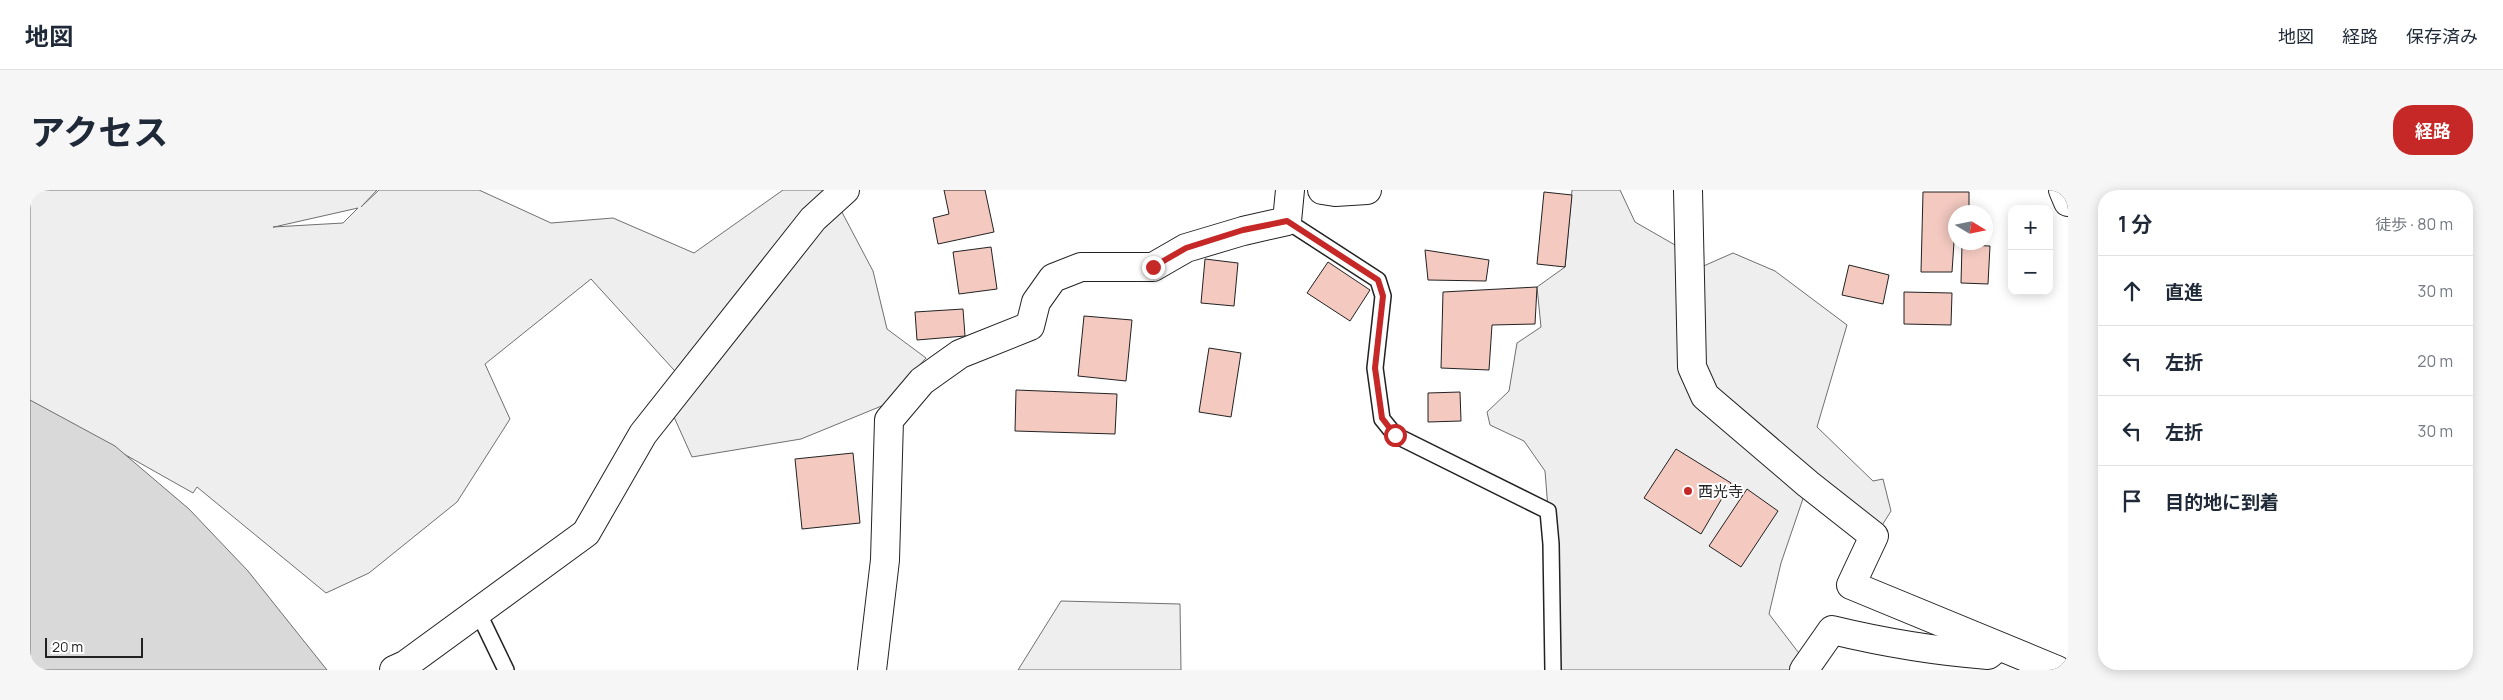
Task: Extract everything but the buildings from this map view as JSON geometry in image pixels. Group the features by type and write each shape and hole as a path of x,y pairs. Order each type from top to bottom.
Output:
{"street":[{"path":"394,670 405,665 586,533 642,434 813,219 845,190"},
{"path":"872,670 886,560 889,420 922,382 960,354 1030,326 1036,302 1053,278 1081,267 1153,267 1186,248 1243,230 1287,221 1290,190"},
{"path":"1322,190 1335,192 1367,190"},
{"path":"1688,190 1692,367 1705,396 1794,472 1874,536 1851,585 2057,670"},
{"path":"2063,190 2068,202"},
{"path":"1804,670 1832,630 1900,646 1955,654 1988,655 1998,647"}],"lane":[{"path":"1287,221 1378,280 1383,296 1375,368 1382,418 1395,435 1548,511 1551,544 1553,670"},
{"path":"478,612 506,670"}],"shaded area":[{"path":"30,190 377,190 361,207 379,190 479,190 551,223 613,218 694,253 783,190 842,190 684,381 591,279 485,364 510,419 457,502 369,573 326,593 197,487 193,493 30,401","holes":["358,208 343,223 274,227"]},
{"path":"1572,190 1620,190 1635,222 1689,253 1699,268 1733,253 1775,271 1847,325 1817,427 1873,481 1883,479 1891,511 1876,535 1808,484 1781,563 1769,614 1808,665 1804,670 1561,670 1545,471 1524,441 1490,425 1487,412 1509,391 1517,343 1541,327 1537,287 1565,267"},
{"path":"835,199 873,271 887,329 926,358 884,405 801,439 692,457 674,417"},
{"path":"30,400 115,446 189,509 248,571 327,670 30,670"},
{"path":"1061,601 1180,604 1181,670 1018,670"}],"place":[{"name":"西光寺","path":"1688,491"}],"route":[{"path":"1153,267 1186,248 1243,230 1287,221 1378,280 1383,296 1375,368 1382,418 1395,435"}]}
